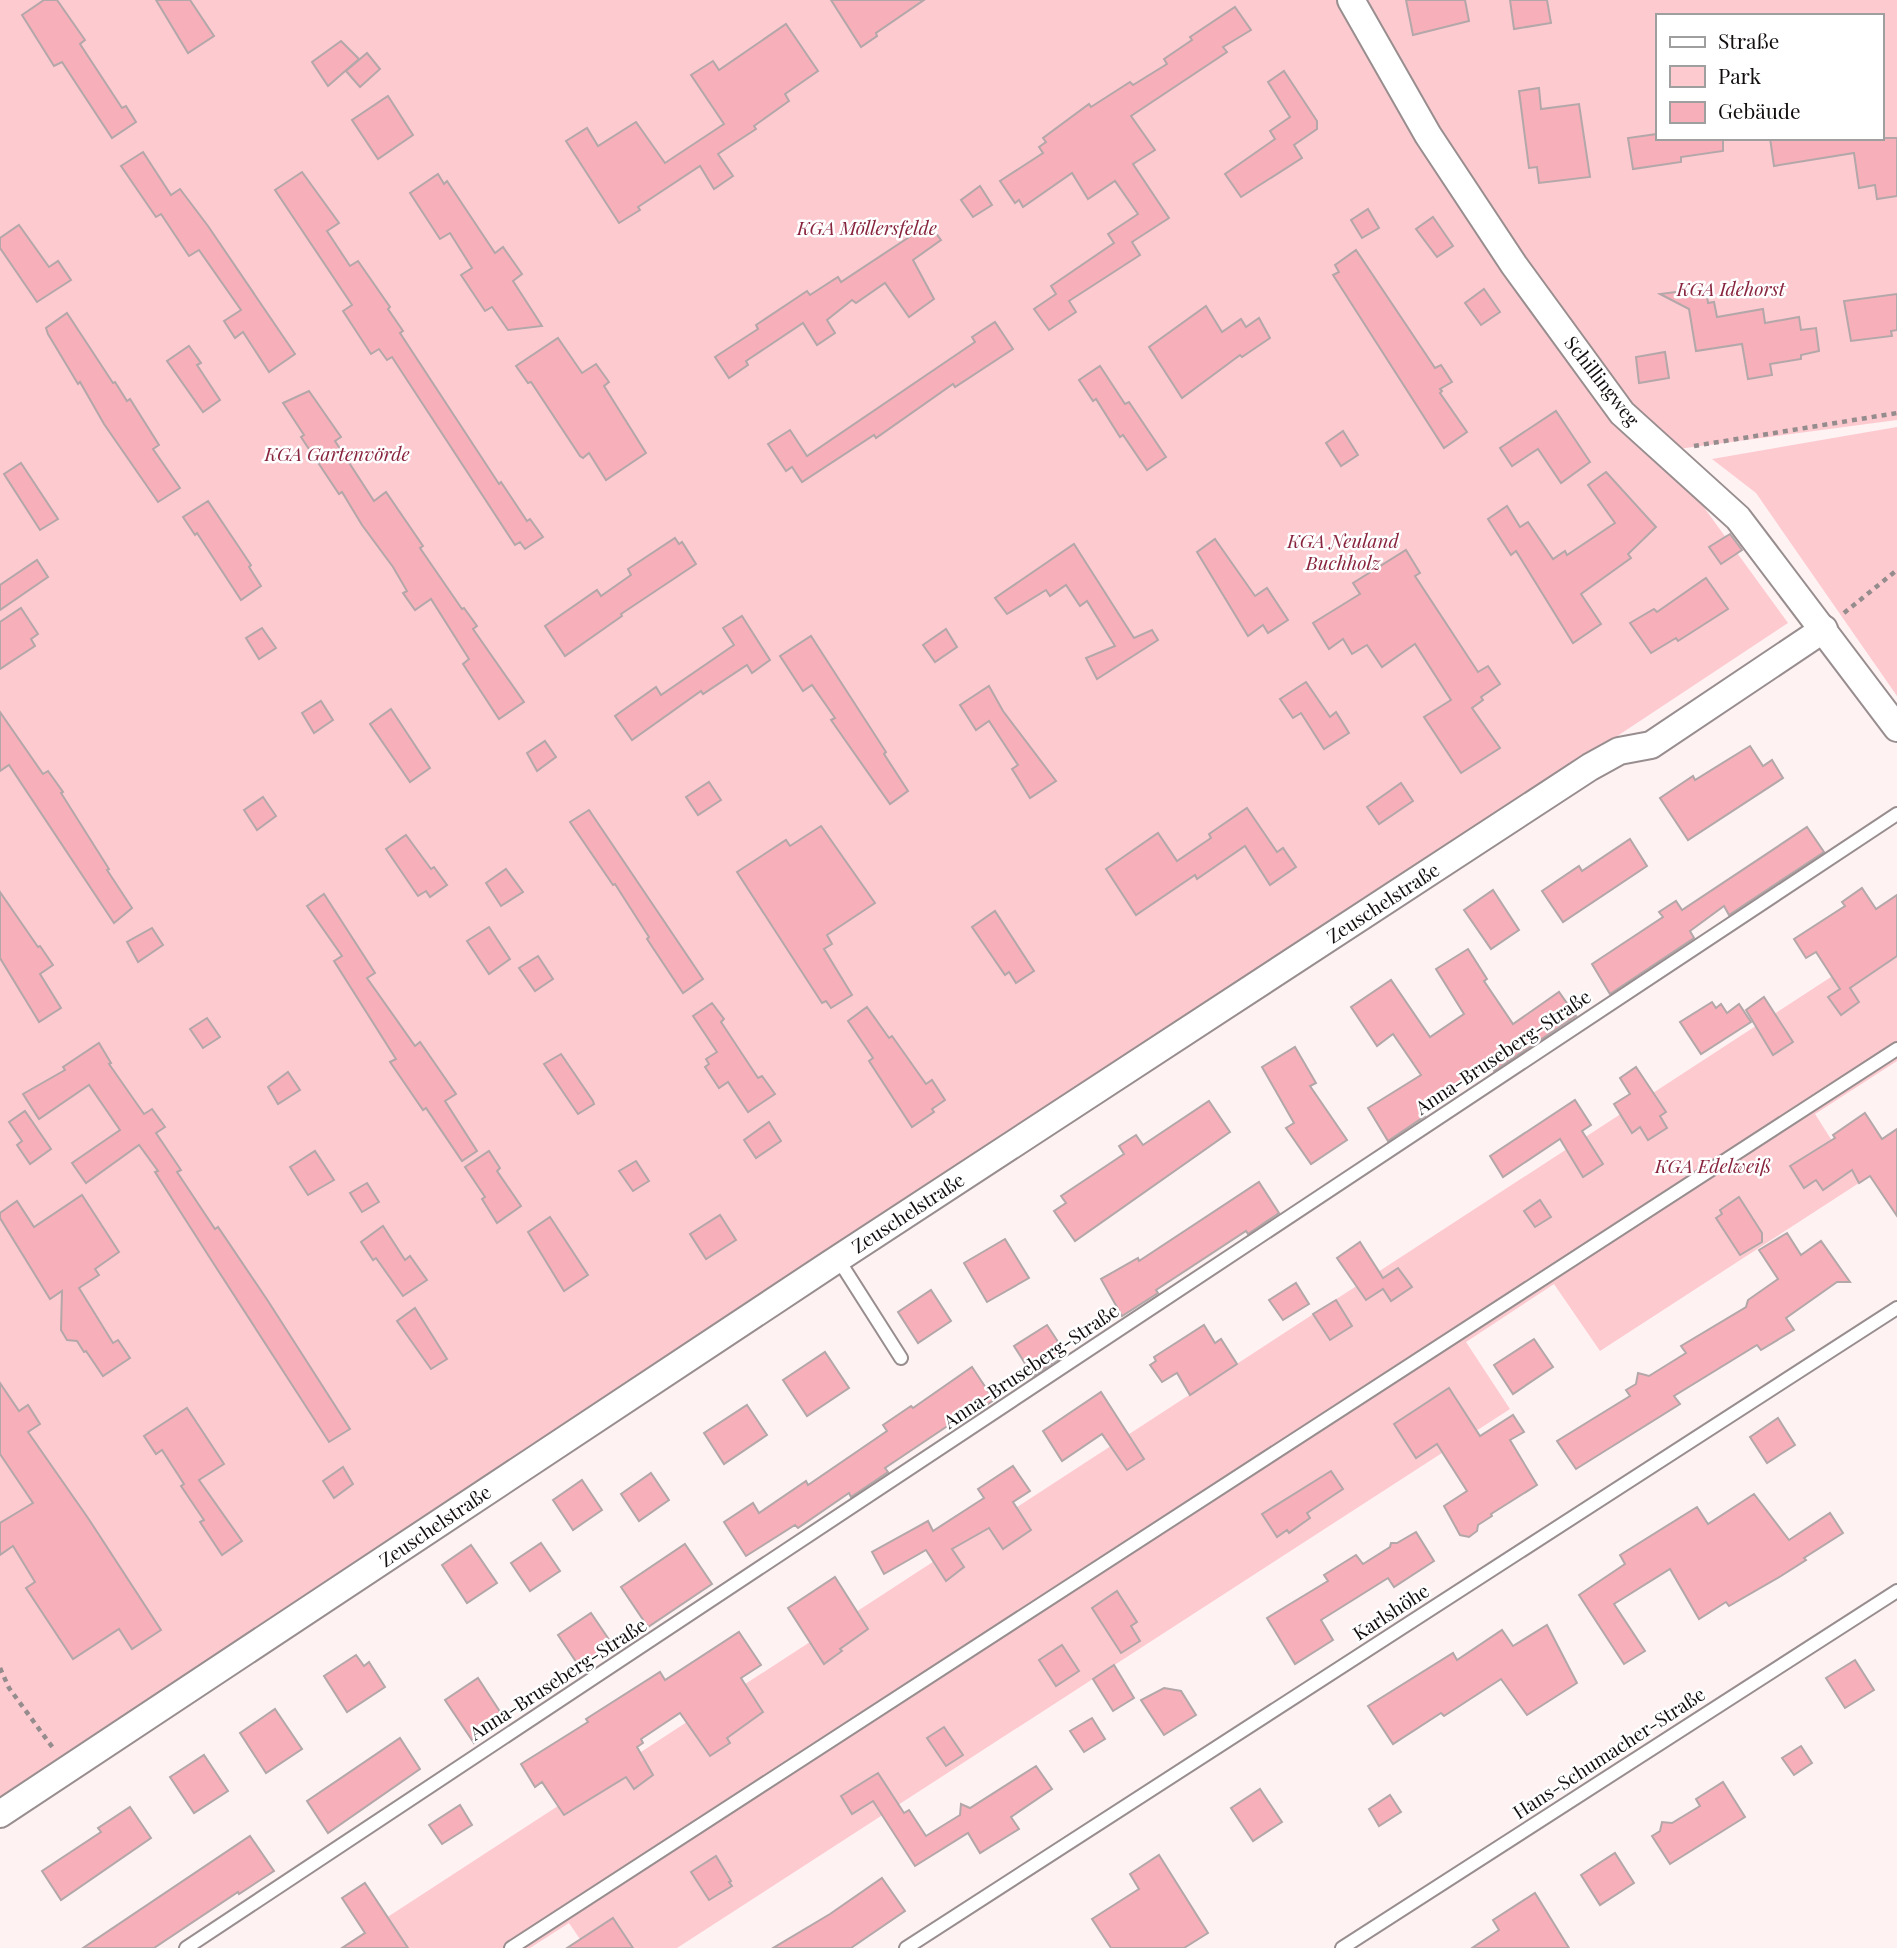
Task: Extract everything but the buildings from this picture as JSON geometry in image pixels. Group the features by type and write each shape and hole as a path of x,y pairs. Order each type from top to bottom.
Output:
{"street":[{"name":"Schillingweg","path":"1351,0 1429,135 1514,265 1622,413 1738,518 1897,728"},
{"name":"Zeuschelstraße","path":"0,1814 838,1259 1590,767 1619,751 1651,746 1824,629"}],"lane":[{"name":"Anna-Bruseberg-Straße","path":"186,1948 1897,814"},
{"path":"511,1948 1897,1049"},
{"path":"838,1259 901,1358"},
{"name":"Karlshöhe","path":"906,1948 1897,1308"},
{"name":"Hans-Schumacher-Straße","path":"1342,1948 1897,1591"}],"path":[{"path":"1662,451 1897,413"},
{"path":"1824,629 1897,570"},
{"path":"0,1668 9,1688 68,1769"}],"green space":[{"path":"0,0 1897,0 1897,420 1663,451 1788,623 826,1260 0,1801"},
{"path":"1897,427 1897,696 1756,493 1712,459"},
{"name":"KGA Edelweiß","path":"1897,934 1897,1061 1815,1114 1859,1183 1600,1351 1554,1284 1466,1342 1510,1409 677,1948 586,1948 569,1923 530,1948 340,1948"}],"park label":[{"name":"KGA Möllersfelde","path":"867,228"},
{"name":"KGA Idehorst","path":"1731,289"},
{"name":"KGA Gartenvörde","path":"337,454"},
{"name":"KGA Neuland Buchholz","path":"1343,552"}]}
